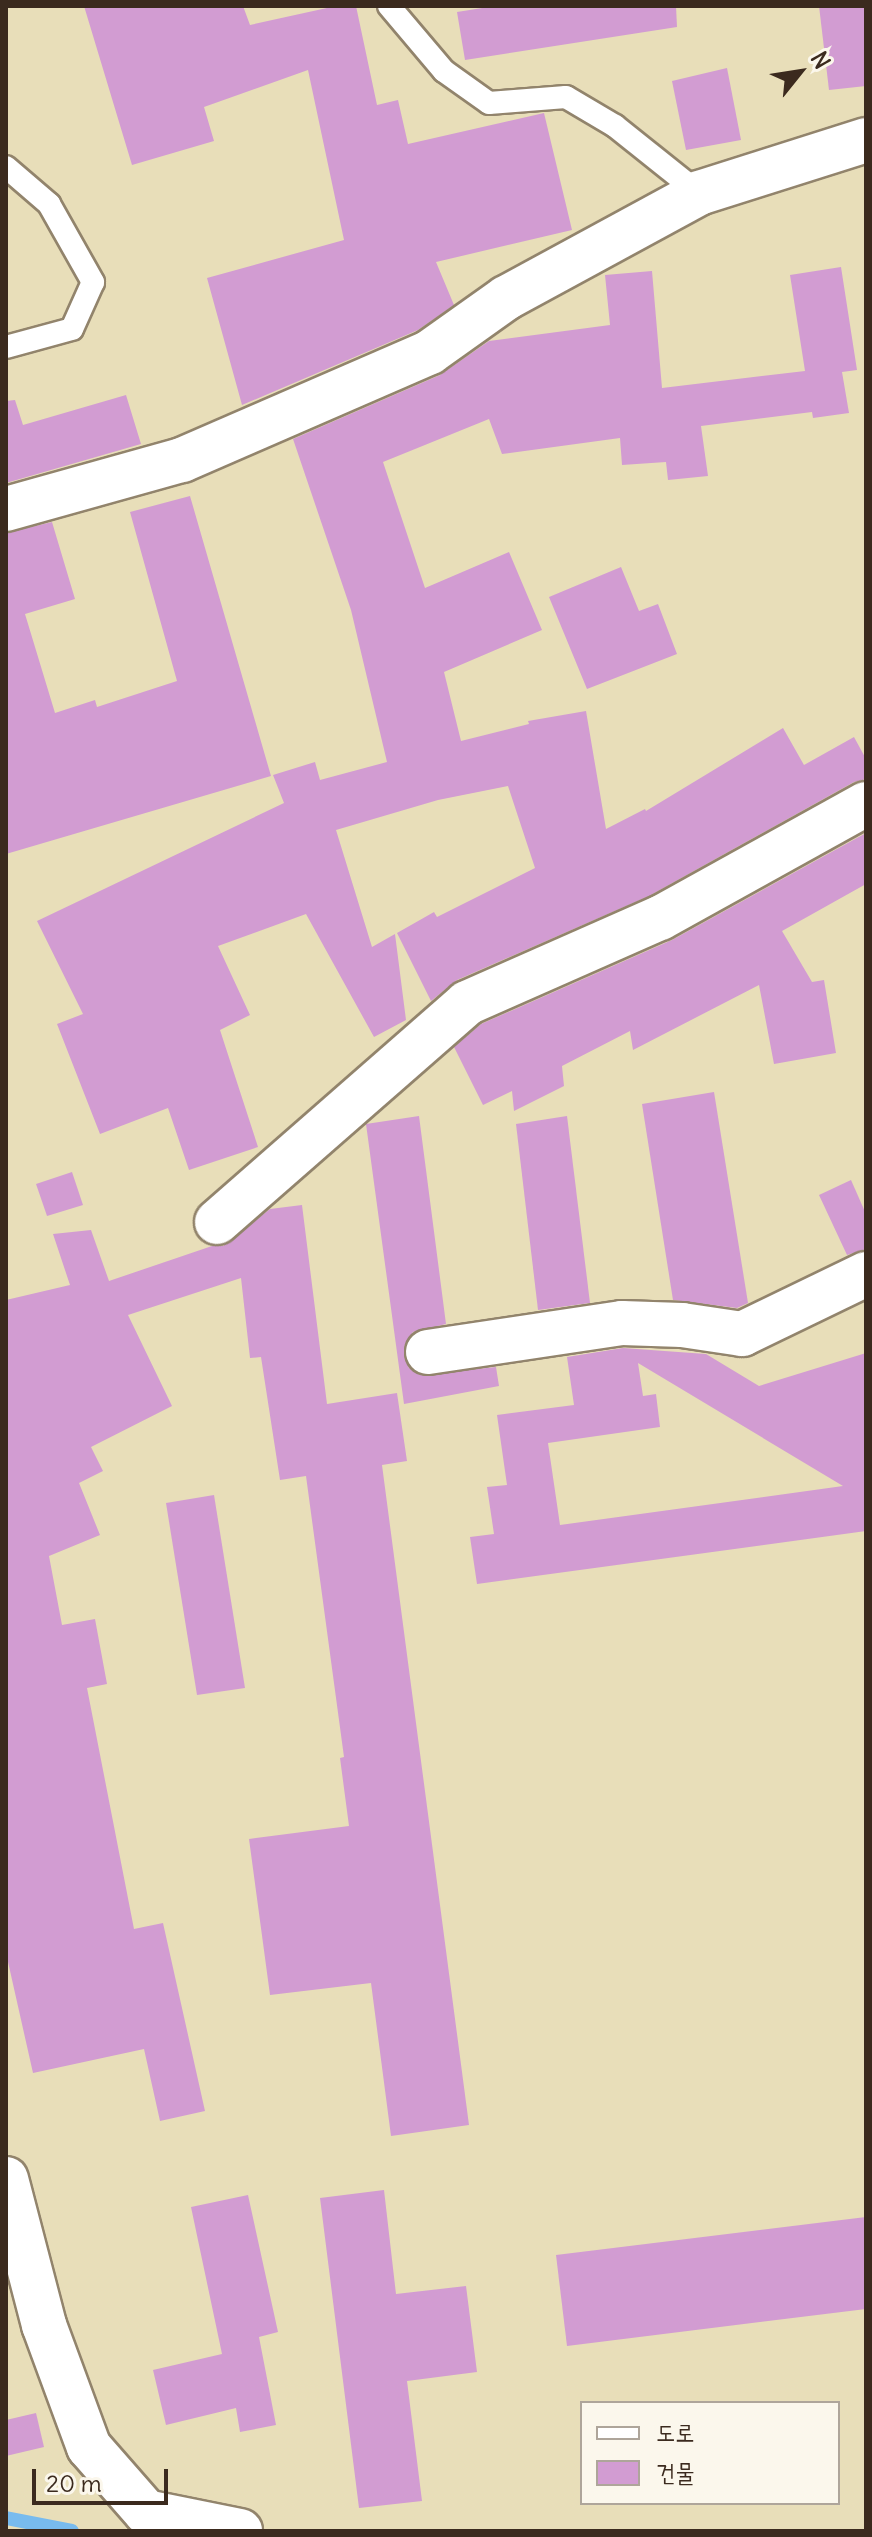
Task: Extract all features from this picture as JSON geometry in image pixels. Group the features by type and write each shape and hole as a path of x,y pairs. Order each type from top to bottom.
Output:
{"street":[{"path":"6,509 182,460 430,352 506,298 699,193 866,140"},
{"path":"217,1222 467,1003 660,918 866,804"},
{"path":"428,1352 622,1323 682,1325 742,1334 866,1274"},
{"path":"6,2179 44,2325 89,2447 146,2512 240,2531"}],"lane":[{"path":"389,6 444,71 489,103 566,97 615,126 699,193"},
{"path":"6,167 49,204 93,282 72,329 6,347"}],"building":[{"path":"84,6 243,6 250,25 336,6 356,6 377,105 398,100 408,144 544,113 572,230 436,262 454,305 418,330 242,405 207,278 344,240 308,70 204,107 214,141 132,165"},
{"path":"495,6 676,6 677,27 465,60 457,12"},
{"path":"819,6 866,6 866,86 829,90"},
{"path":"727,68 741,140 686,150 672,81"},
{"path":"841,267 857,370 842,372 849,413 813,418 812,412 701,426 708,476 668,480 666,462 622,465 620,438 502,454 489,419 383,462 425,588 509,552 542,630 444,672 461,741 529,724 528,721 586,711 606,829 646,811 783,728 804,765 854,737 866,759 866,779 854,782 649,896 457,980 431,1001 397,933 434,912 437,917 535,868 508,786 438,800 336,830 372,947 395,934 406,1020 374,1037 306,914 218,946 250,1015 220,1030 258,1147 189,1170 168,1108 100,1134 57,1024 83,1014 37,921 284,803 273,775 315,762 320,780 387,762 351,610 293,439 440,375 489,341 610,325 605,275 652,271 662,388 805,371 790,275"},
{"path":"126,395 141,444 6,483 6,401 15,400 23,425"},
{"path":"190,496 271,776 6,854 6,533 52,522 75,599 25,614 55,713 95,700 97,707 177,681 130,512"},
{"path":"621,567 639,611 658,604 677,654 587,689 549,597"},
{"path":"866,833 866,884 782,931 812,982 824,980 836,1053 774,1064 759,985 633,1050 630,1031 562,1066 564,1086 514,1111 512,1091 483,1105 454,1047 481,1024 672,940"},
{"path":"714,1092 748,1303 737,1308 673,1300 642,1104"},
{"path":"419,1116 446,1324 413,1332 405,1344 404,1356 409,1368 420,1375 496,1367 499,1386 404,1404 366,1124"},
{"path":"567,1116 590,1303 538,1310 516,1124"},
{"path":"72,1172 83,1205 47,1216 36,1184"},
{"path":"851,1180 866,1214 866,1249 847,1255 819,1195"},
{"path":"302,1205 327,1404 397,1393 407,1461 382,1465 469,2125 391,2136 371,1983 270,1995 249,1839 349,1826 340,1758 344,1757 306,1476 280,1480 261,1357 250,1358 241,1278 128,1315 172,1406 91,1447 103,1471 79,1483 100,1535 49,1556 62,1625 95,1619 107,1684 87,1688 134,1929 163,1923 205,2111 160,2121 144,2049 33,2073 6,1953 6,1300 70,1285 53,1234 91,1230 109,1281 212,1246 223,1246 270,1209"},
{"path":"623,1348 706,1354 759,1386 866,1353 866,1531 477,1584 470,1537 494,1534 487,1487 507,1485 497,1415 574,1405 567,1357","holes":["638,1363 843,1486 560,1525 548,1443 660,1427 656,1394 643,1396"]},
{"path":"214,1495 245,1688 197,1695 166,1503"},
{"path":"384,2190 396,2294 466,2286 477,2372 407,2381 422,2501 359,2508 320,2198"},
{"path":"248,2195 278,2332 259,2337 276,2425 240,2432 236,2408 166,2425 153,2370 222,2354 191,2207"},
{"path":"866,2217 866,2309 567,2346 556,2255"},
{"path":"36,2413 44,2447 6,2456 6,2420"}],"waterway":[{"path":"6,2518 72,2531"}]}
